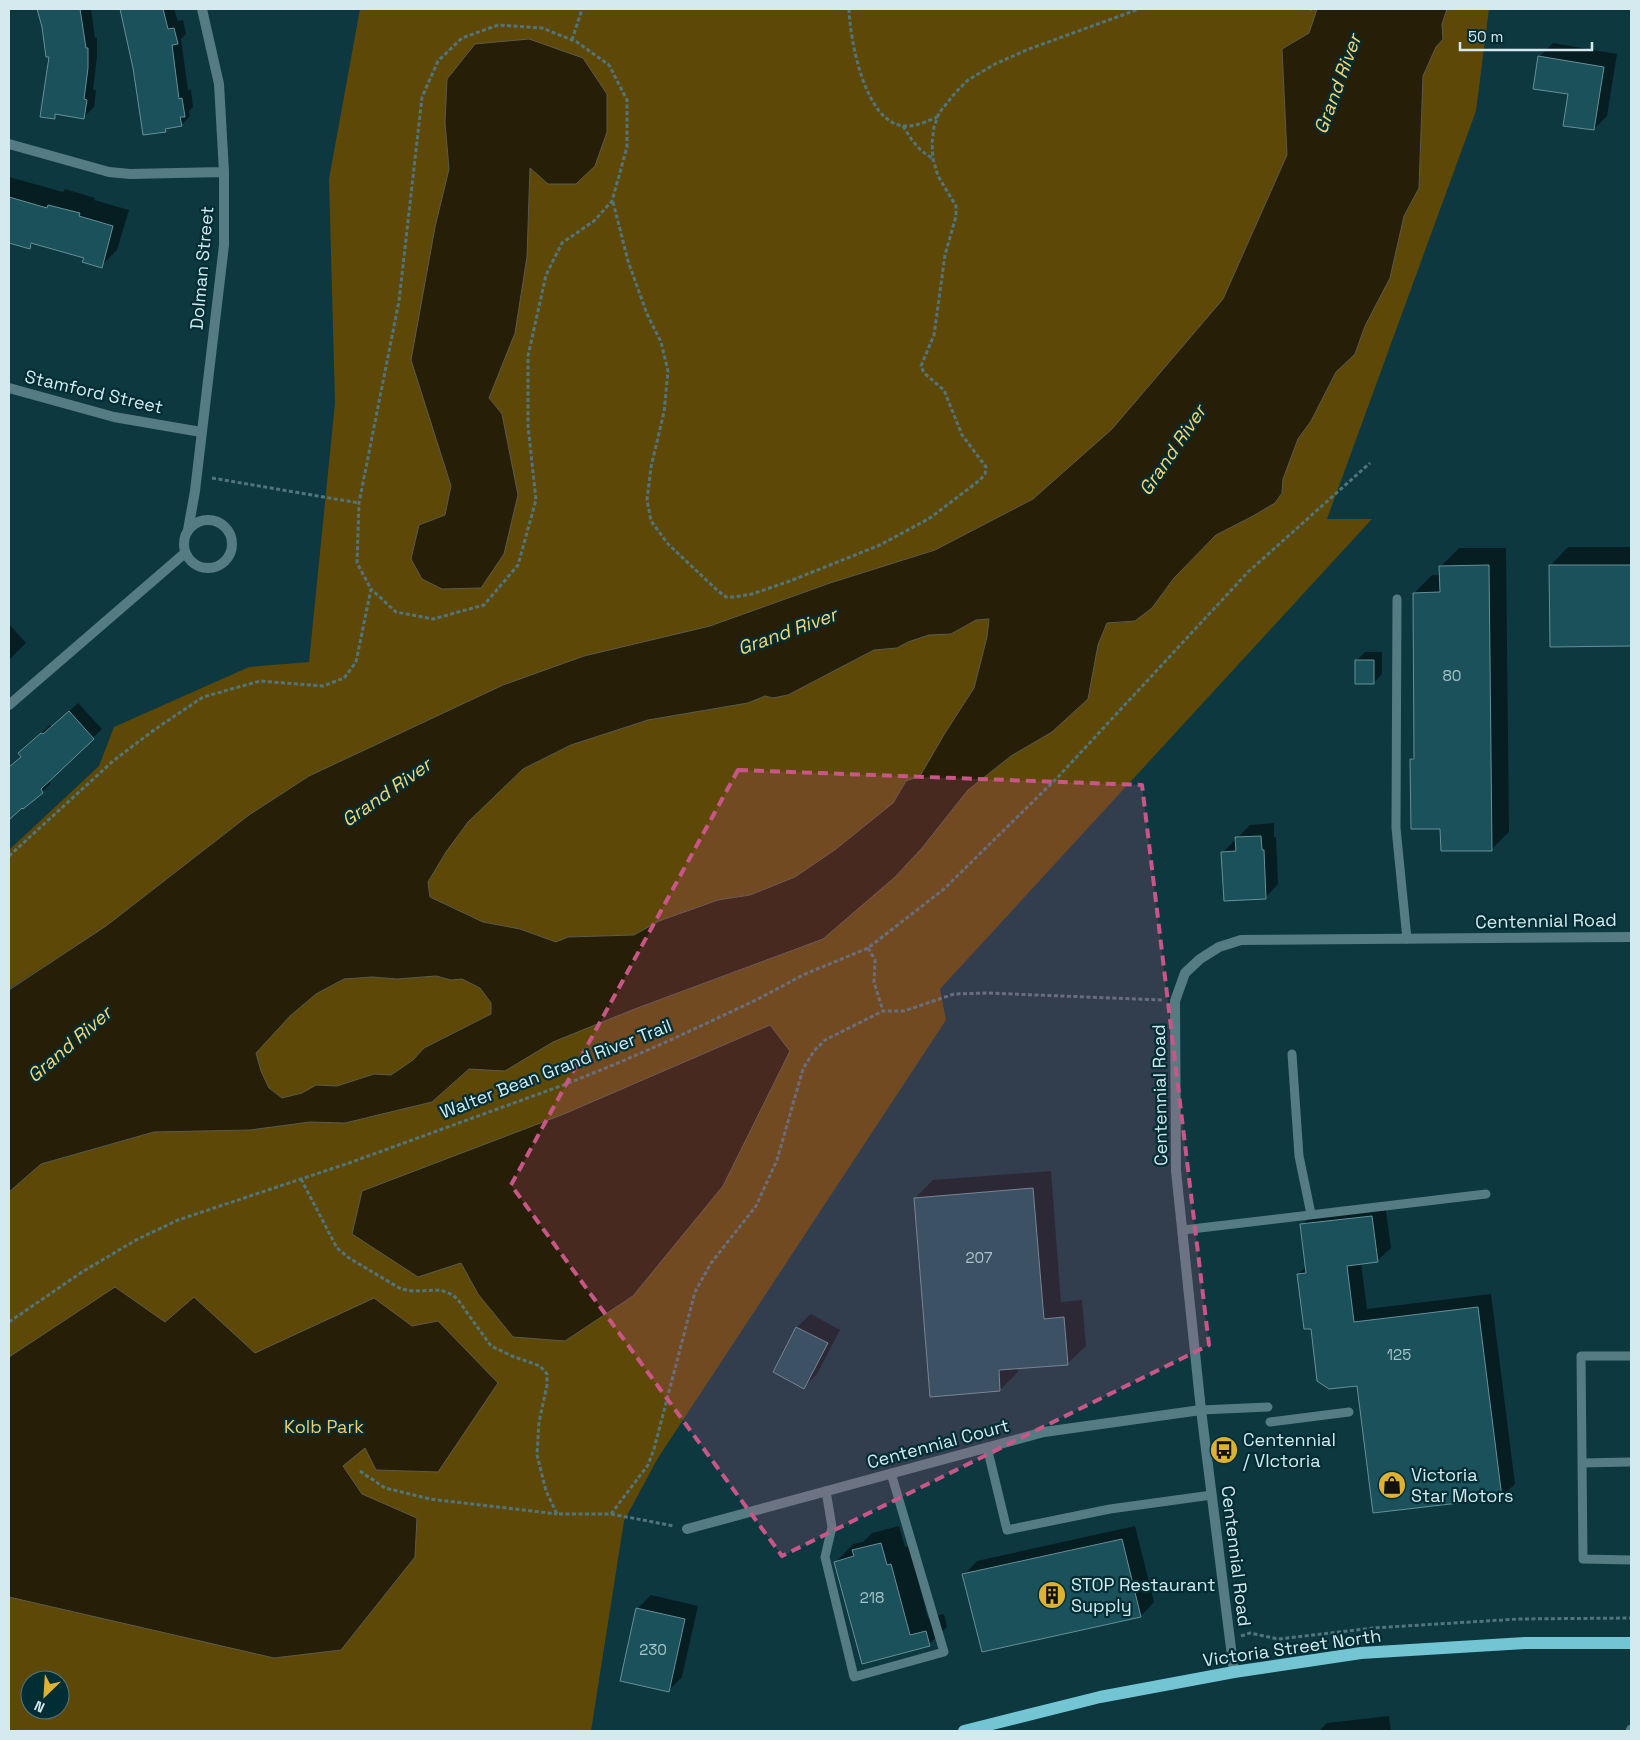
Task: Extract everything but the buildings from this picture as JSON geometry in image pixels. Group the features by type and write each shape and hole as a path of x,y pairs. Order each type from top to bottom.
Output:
{"main road":[{"name":"Victoria Street North","path":"964,1731 1100,1697 1234,1672 1361,1653 1525,1643 1631,1643"}],"street":[{"name":"Dolman Street","path":"185,553 184,545 195,491 224,245 224,172 218,84 202,9"},
{"path":"9,144 109,172 130,174 224,172"},
{"name":"Stamford Street","path":"9,388 114,417 201,432"},
{"path":"9,705 185,553 196,565 203,568 211,568 226,561 230,554 232,538 229,531 223,525 216,521 201,521 188,530"},
{"name":"Centennial Road","path":"1234,1672 1202,1410 1176,1171 1175,1000 1185,973 1200,959 1219,947 1241,940 1631,937"},
{"name":"Centennial Court","path":"687,1529 1044,1432 1202,1410"}],"lane":[{"path":"1397,599 1396,828 1407,939"},
{"path":"1292,1054 1299,1156 1311,1214"},
{"path":"1182,1230 1486,1194"},
{"path":"1631,1356 1581,1356 1583,1559 1631,1560"},
{"path":"1202,1410 1268,1407"},
{"path":"1270,1422 1349,1412"},
{"path":"987,1448 1007,1530 1110,1509 1212,1495"},
{"path":"1582,1463 1629,1462"},
{"path":"826,1491 832,1527 825,1557 854,1677 944,1652 891,1474"}],"path":[{"path":"572,40 582,9"},
{"path":"849,9 851,33 863,83 889,121 903,126 917,125 938,118"},
{"path":"612,202 628,261 661,342 668,371 664,412 651,467 648,492 651,521 668,544 726,597 734,598 752,594 790,581 880,545 930,518 980,480 985,474 986,467 962,436 944,390 924,373 921,366 934,334 938,294 945,255 956,216 956,206 938,176 933,158 932,143 939,113 968,80 995,64 1029,49 1139,9"},
{"path":"498,25 542,28 572,40 609,65 627,100 627,147 612,202 594,221 562,243 546,275 528,356 528,426 536,500 518,565 484,605 433,619 396,612 371,589 357,563 359,503 400,301 422,97 438,61 462,38 498,25"},
{"path":"903,126 925,154 933,158"},
{"name":"Walter Bean Grand River Trail","path":"9,1322 82,1272 136,1240 178,1220 301,1180 618,1064 756,1000 805,974 868,948 944,889 1058,777 1248,572 1370,463"},
{"path":"212,478 359,503"},
{"path":"9,856 113,761 154,730 203,697 260,680 323,686 344,678 356,662 371,589"},
{"path":"868,948 875,960 874,982 883,1010"},
{"path":"611,1514 648,1465 654,1449 695,1292 711,1263 756,1206 777,1160 803,1069 814,1051 825,1040 883,1010 904,1011 954,994 987,993 1175,1000"},
{"path":"301,1180 337,1248 349,1258 402,1289 413,1291 441,1290 452,1294 491,1346 540,1366 547,1374 547,1385 539,1422 537,1456 546,1491 558,1514"},
{"path":"360,1471 385,1488 430,1499 558,1514 611,1514 687,1529"},
{"name":"Victoria Street North","path":"1230,1639 1250,1633 1278,1639 1373,1628 1499,1620 1631,1618"}],"highlighted area":[{"path":"738,770 1142,785 1209,1345 782,1556 511,1185"}],"green space":[{"path":"360,9 1317,9 1309,33 1282,49 1287,155 1223,299 1163,385 1033,499 935,550 830,583 710,626 503,685 309,776 249,815 106,926 9,989 9,850 99,766 114,727 249,667 309,662 335,403 329,179","holes":["447,79 530,167 527,257 515,333 489,398 502,414 422,579 411,559 419,525 445,515 451,486 434,432 435,227 449,169 445,123"]},
{"name":"Kolb Park","path":"1447,9 1489,9 1476,111 1327,519 1372,519 940,989 946,1020 658,1458 624,1521 591,1731 9,1731 9,1192 41,1164 154,1132 250,1130 310,1122 345,1123 432,1102 469,1069 505,1070 553,1042 632,1010 823,939 895,877 922,848 968,790 1011,756 1052,732 1088,699 1098,645 1107,622 1122,623 1152,608 1174,578 1216,535 1275,503 1282,494 1283,479 1298,438 1311,421 1336,372 1355,354 1365,326 1390,278 1404,216 1419,188 1423,76 1436,47 1443,39 1442,24"},
{"path":"989,619 987,637 974,688 920,776 906,781 893,803 836,849 796,877 750,895 718,900 659,921 634,935 568,937 556,942 520,929 483,922 430,897 428,882 446,852 468,822 523,769 571,745 648,720 748,703 765,696 773,698 788,695 874,650 897,648 929,635 951,634 976,620"},
{"path":"436,976 451,980 462,978 480,988 491,1003 491,1014 424,1048 413,1060 391,1075 374,1075 337,1086 316,1085 302,1093 282,1098 269,1088 261,1071 256,1053 290,1016 316,994 344,979 372,977 397,979"}],"water":[{"name":"Grand River","path":"1317,9 1447,9 1442,24 1443,39 1436,47 1423,76 1419,188 1404,216 1390,278 1365,326 1355,354 1336,372 1311,421 1298,439 1283,479 1282,493 1275,503 1216,535 1174,578 1152,608 1135,621 1107,623 1098,645 1088,699 1052,732 1011,756 968,790 922,848 895,877 823,939 632,1010 553,1042 505,1071 469,1069 432,1102 345,1123 310,1122 250,1130 154,1132 41,1164 9,1192 9,990 106,926 249,815 309,776 503,685 584,656 710,626 830,583 935,550 1033,499 1112,429 1223,299 1287,155 1282,49 1309,33","holes":["989,619 987,637 974,688 920,776 906,781 893,803 836,849 795,877 750,895 718,900 659,921 634,935 568,937 556,942 520,929 483,922 430,897 428,882 446,852 468,822 523,769 571,745 648,720 748,703 765,696 773,698 788,695 874,650 897,648 929,635 951,634 976,620","436,976 451,980 462,979 480,988 491,1003 491,1014 424,1048 413,1060 391,1075 374,1074 337,1086 316,1085 302,1093 282,1098 269,1088 261,1071 256,1053 290,1016 316,994 344,979 372,977 397,979"]},
{"path":"529,39 583,58 607,94 607,132 595,166 576,184 548,184 530,168 527,257 515,333 489,398 502,414 518,495 504,554 481,588 442,589 422,579 411,559 419,525 445,515 451,486 411,360 435,227 449,169 445,123 447,79 475,44"},
{"path":"770,1025 790,1051 723,1186 633,1296 565,1341 513,1337 478,1294 461,1263 418,1277 352,1234 362,1191 564,1114"},
{"path":"115,1287 165,1322 194,1297 255,1353 374,1298 412,1326 438,1321 498,1383 438,1472 376,1470 365,1448 343,1466 362,1494 417,1518 415,1557 341,1650 274,1658 9,1597 9,1357"}],"place":[{"name":"Centennial / VIctoria","path":"1224,1450"},
{"name":"Victoria Star Motors","path":"1392,1485"},
{"name":"STOP Restaurant Supply","path":"1052,1595"}]}
